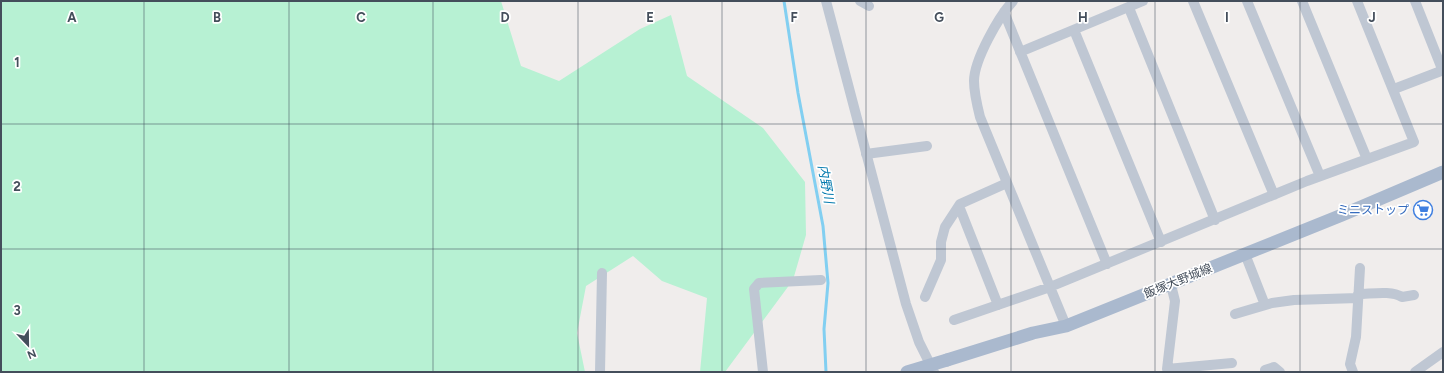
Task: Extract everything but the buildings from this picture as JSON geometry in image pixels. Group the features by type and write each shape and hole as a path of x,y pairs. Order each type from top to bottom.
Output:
{"main road":[{"name":"飯塚大野城線","path":"907,372 1033,333 1066,326 1171,285 1443,172"}],"street":[{"path":"826,1 906,304 919,342 934,372"},
{"path":"1013,1 1004,12 978,60 974,80 976,99 980,117 1066,326"},
{"path":"1020,52 1144,1"},
{"path":"1193,1 1274,195"},
{"path":"1247,1 1320,176"},
{"path":"1302,1 1367,159"},
{"path":"954,320 1050,287 1320,176 1414,142 1357,1"},
{"path":"1394,90 1442,71 1415,1"},
{"path":"1129,8 1215,220"},
{"path":"1004,12 1107,264"},
{"path":"1074,30 1161,242"},
{"path":"866,154 927,146"},
{"path":"925,297 941,260 941,242 945,228 960,204 1007,183"},
{"path":"959,206 998,305"},
{"path":"1245,254 1265,305"},
{"path":"1353,372 1350,364 1356,337 1360,268"},
{"path":"600,372 602,273"},
{"path":"763,372 754,289 759,283 821,280"},
{"path":"1171,285 1175,301 1167,371 1232,363"},
{"path":"1235,314 1265,305 1294,300 1398,294 1402,297 1414,295"},
{"path":"1415,372 1443,352"},
{"path":"1265,370 1274,367 1280,372"}],"green space":[{"path":"1,1 501,1 521,66 559,81 640,29 671,15 687,76 763,128 805,182 806,235 793,280 725,372 700,372 707,298 662,281 633,256 586,286 577,333 585,372 1,372"}],"waterway":[{"name":"内野川","path":"784,1 798,93 823,226 828,283 824,329 826,372"}],"place":[{"name":"ミニストップ","path":"1423,210"}]}
